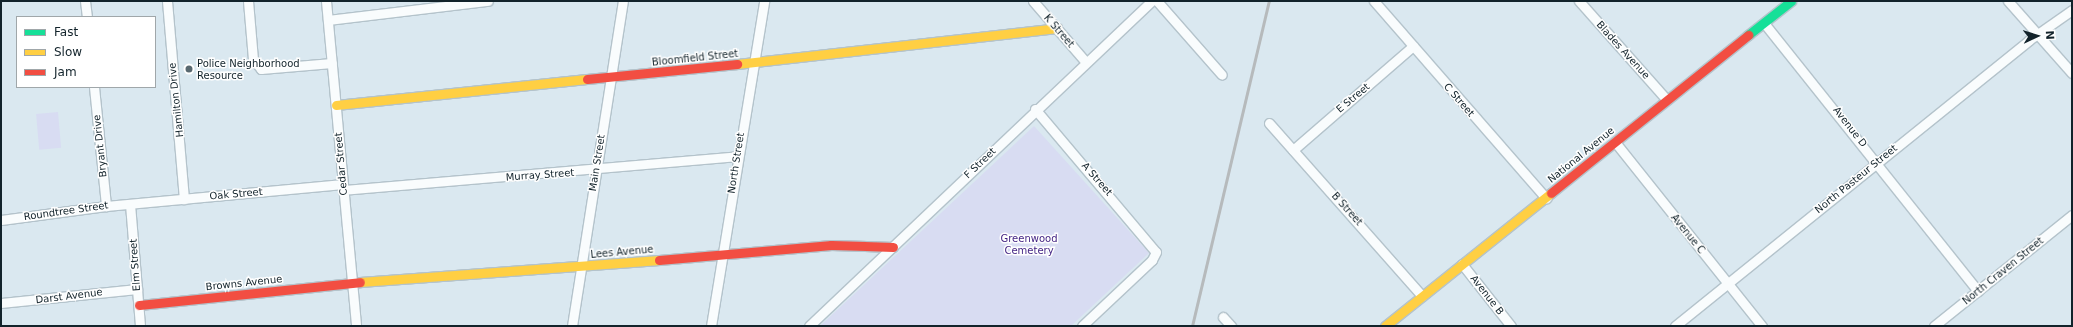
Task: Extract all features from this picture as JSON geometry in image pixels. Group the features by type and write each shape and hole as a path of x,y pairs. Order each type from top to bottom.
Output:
{"street":[{"path":"85,1 87,16"},
{"name":"Hamilton Drive","path":"166,1 184,199"},
{"path":"248,1 252,52 261,69 332,63"},
{"name":"Cedar Street","path":"326,1 356,326"},
{"path":"328,20 488,1"},
{"name":"Main Street","path":"572,326 580,267 624,1"},
{"name":"North Street","path":"711,326 737,156 764,1"},
{"name":"K Street","path":"1033,1 1085,61"},
{"name":"F Street","path":"808,326 893,247 1085,61 1152,1"},
{"path":"1157,1 1222,75"},
{"name":"C Street","path":"1374,1 1546,198"},
{"name":"Blades Avenue","path":"1579,1 1667,100"},
{"path":"2008,1 2072,73"},
{"name":"National Avenue","path":"1385,326 1764,23 1786,2"},
{"name":"North Pasteur Street","path":"1675,326 1727,282 1877,162 2038,34 2072,10"},
{"name":"Avenue D","path":"1764,23 1877,162 1978,291"},
{"name":"Bloomfield Street","path":"336,105 753,62 1057,28"},
{"name":"E Street","path":"1293,150 1413,46"},
{"name":"Bryant Drive","path":"94,88 106,206"},
{"name":"A Street","path":"1035,109 1156,252 1152,260 1082,326"},
{"name":"B Street","path":"1269,123 1422,296"},
{"name":"Avenue C","path":"1615,142 1762,326"},
{"name":"Murray Street","path":"343,187 596,171 737,156"},
{"name":"Oak Street","path":"130,204 343,187"},
{"name":"Roundtree Street","path":"1,220 130,204"},
{"name":"Elm Street","path":"130,204 140,326"},
{"name":"North Craven Street","path":"1934,326 2072,215"},
{"name":"Lees Avenue","path":"352,282 580,267 832,244 893,247"},
{"name":"Avenue B","path":"1462,264 1511,326"},
{"name":"Browns Avenue","path":"139,305 352,282"},
{"name":"Darst Avenue","path":"1,303 137,289"},
{"path":"1223,317 1231,326"}],"green space":[{"path":"58,112 61,148 39,150 36,114"},
{"name":"Greenwood Cemetery","path":"1034,126 1149,253 1071,326 820,326"}],"railway":[{"path":"1192,326 1269,1"}],"traffic: fast":[{"path":"1748,35 1791,1"}],"traffic: slow":[{"path":"737,64 1057,28"},
{"path":"336,105 587,79"},
{"path":"1385,326 1551,193"},
{"path":"360,282 659,260"}],"traffic: jam":[{"path":"1551,193 1748,35"},
{"path":"587,79 737,64"},
{"path":"659,260 831,245 893,247"},
{"path":"139,305 360,282"}],"place":[{"name":"Police Neighborhood Resource","path":"189,69"}]}
